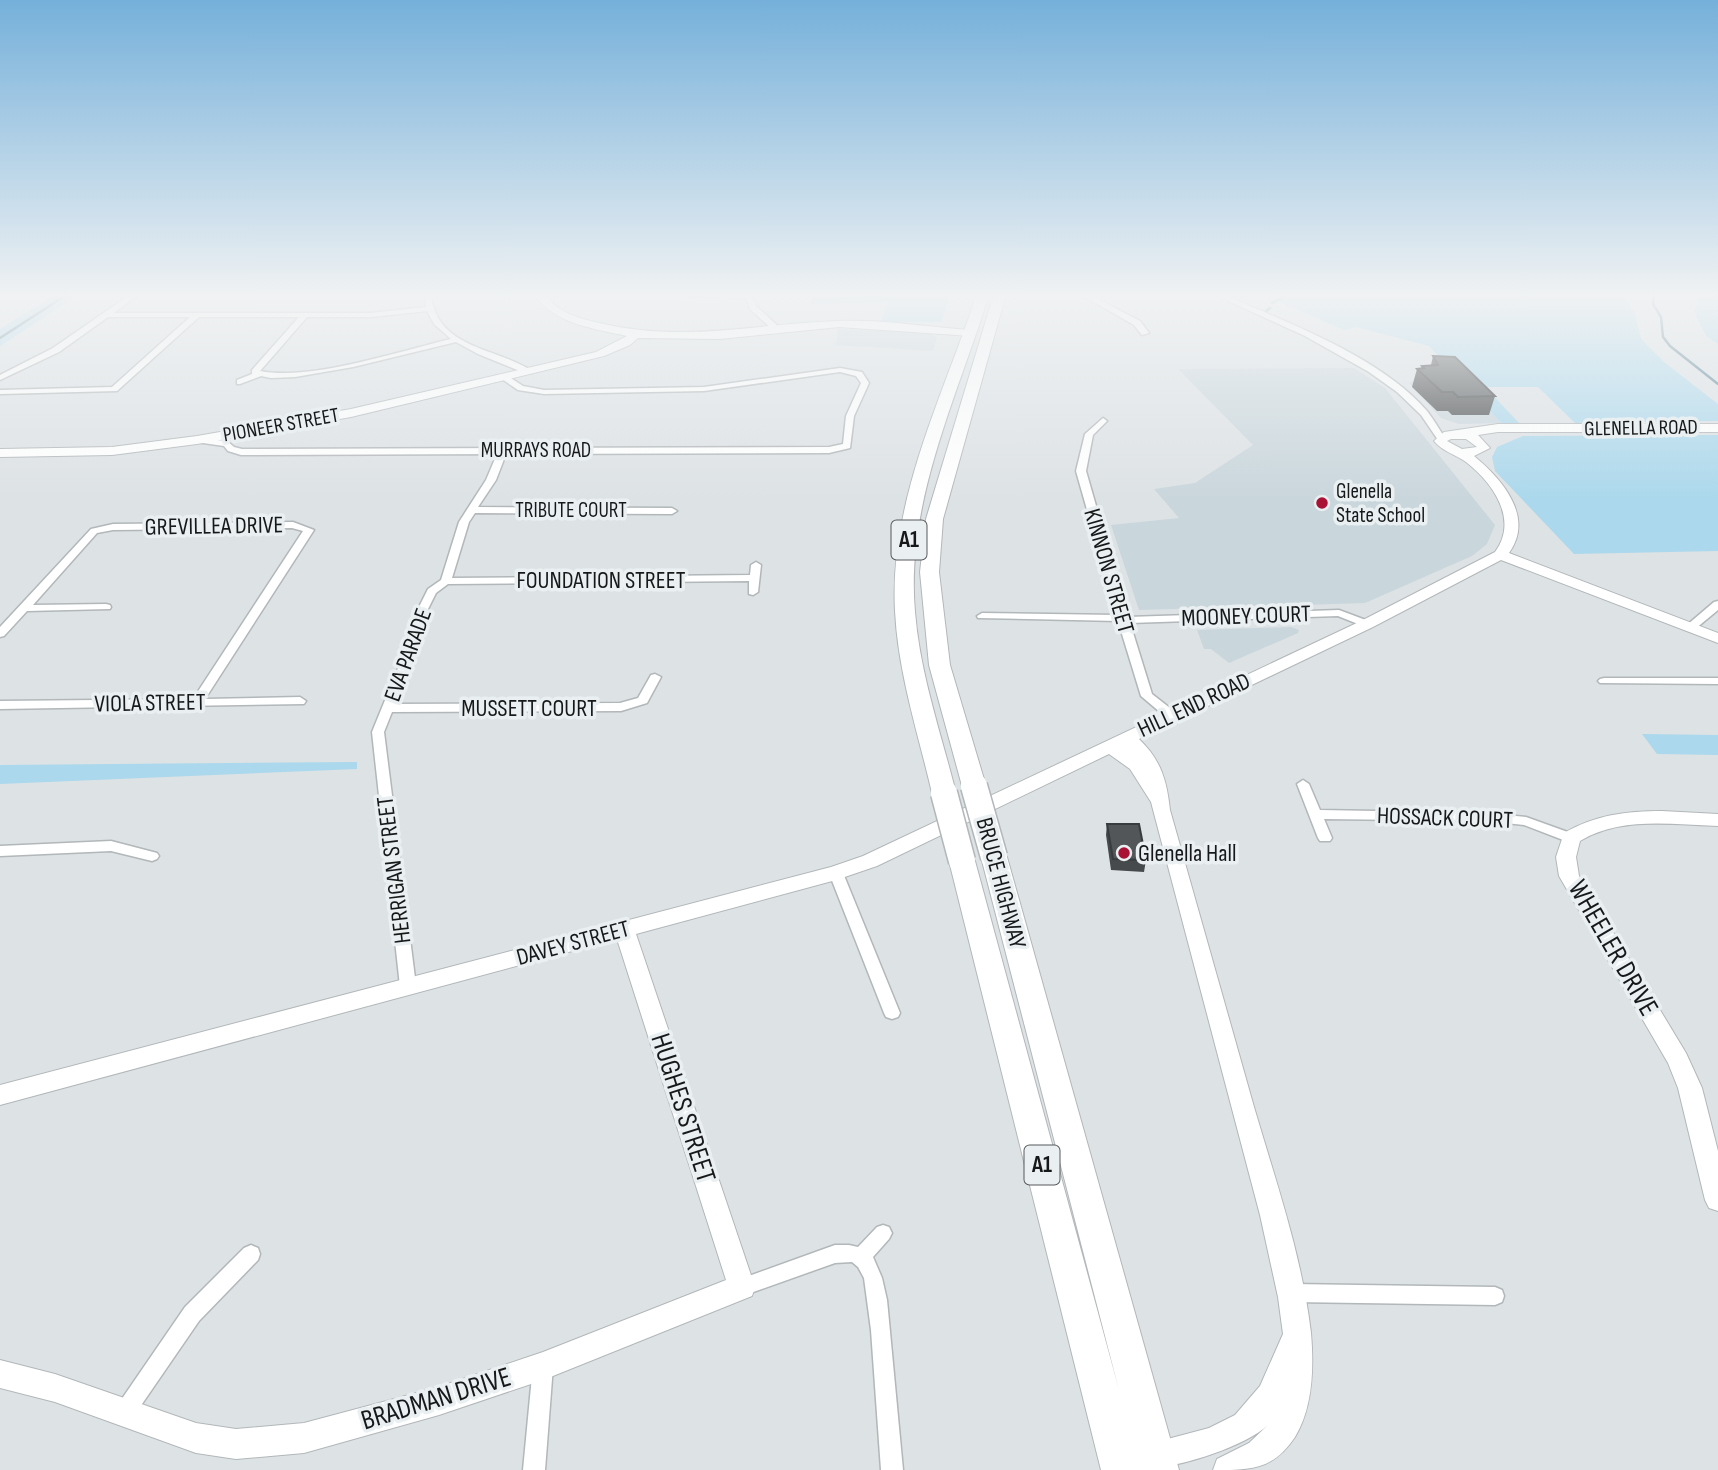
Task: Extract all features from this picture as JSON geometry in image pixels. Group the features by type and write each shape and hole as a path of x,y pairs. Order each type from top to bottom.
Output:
{"highway":[{"name":"BRUCE HIGHWAY","path":"960,363 913,509 904,584 909,652 962,861 1147,1467"},
{"name":"BRUCE HIGHWAY","path":"979,363 949,464 931,538 931,617 948,703 994,857 1147,1467"}],"street":[{"path":"0,378 31,363"},
{"path":"0,392 113,390 144,363"},
{"path":"258,374 254,372 262,363"},
{"path":"240,382 258,374 303,374 354,363"},
{"path":"508,363 528,371"},
{"name":"PIONEER STREET","path":"5,453 112,452 197,440 351,413 561,363"},
{"path":"1359,363 1391,384 1431,422 1441,438 1441,444 1479,466 1512,513 1513,532 1504,552 1718,638"},
{"path":"503,377 530,391 598,392 729,387 850,371 859,374 865,383 850,416 846,446"},
{"name":"KINNON STREET","path":"1103,421 1089,434 1081,471 1147,696 1171,715"},
{"path":"1431,422 1481,446 1479,466"},
{"name":"GLENELLA ROAD","path":"1441,438 1498,428 1718,428"},
{"name":"GLENELLA ROAD","path":"1457,451 1481,446 1494,433 1564,429"},
{"path":"227,444 244,432"},
{"name":"MURRAYS ROAD","path":"197,440 227,444 230,449 242,452 829,450 846,446"},
{"name":"EVA PARADE","path":"378,753 378,732 414,644 423,609 432,592 446,581 464,522 491,480 503,450"},
{"path":"0,462 5,453"},
{"name":"TRIBUTE COURT","path":"470,510 672,510"},
{"name":"GREVILLEA DRIVE","path":"0,634 94,531 103,528 293,525 309,530 197,702"},
{"name":"HILL END ROAD","path":"1119,742 1367,624 1504,552"},
{"path":"753,592 756,565"},
{"name":"FOUNDATION STREET","path":"446,581 755,578"},
{"path":"1691,627 1718,604"},
{"path":"24,608 106,607"},
{"name":"MOONEY COURT","path":"982,616 1123,619 1340,613 1367,624"},
{"name":"MUSSETT COURT","path":"388,708 621,707 643,700 653,686 655,677"},
{"path":"1604,681 1718,681"},
{"name":"VIOLA STREET","path":"0,705 300,701"},
{"path":"1119,742 1137,765 1161,810 1292,1293 1297,1377 1291,1413 1279,1434 1264,1450 1247,1462 1228,1470"},
{"name":"DAVEY STREET","path":"0,1095 836,873 870,860 1119,742"},
{"name":"HERRIGAN STREET","path":"378,753 408,986"},
{"path":"1303,784 1325,838"},
{"name":"HOSSACK COURT","path":"1316,814 1487,817 1526,821 1571,838"},
{"path":"1571,838 1600,823 1625,820 1718,820"},
{"name":"WHEELER DRIVE","path":"1571,838 1566,857 1569,876 1678,1060 1686,1079 1718,1200"},
{"path":"0,851 111,846 152,856"},
{"path":"836,873 892,1013"},
{"name":"HUGHES STREET","path":"624,929 742,1287"},
{"path":"883,1233 862,1257 870,1267 880,1327 892,1470"},
{"name":"BRADMAN DRIVE","path":"0,1374 11,1374 197,1438 236,1444 304,1438 427,1405 543,1366 742,1287 835,1254 850,1252 862,1257"},
{"path":"124,1413 192,1314 251,1254"},
{"path":"1292,1293 1495,1296"},
{"path":"1147,1467 1230,1437 1250,1423 1275,1390 1295,1331"},
{"path":"534,1470 543,1366"}],"shaded area":[{"path":"1445,363 1665,363 1718,404 1718,421 1575,423 1538,387 1485,387 1519,423 1501,423"},
{"name":"Glenella State School","path":"1354,368 1385,388 1495,525 1487,544 1472,556 1365,603 1139,610 1111,525 1179,518 1154,489 1195,483 1253,445 1178,369"},
{"path":"1427,373 1455,374 1501,423 1459,424 1441,418 1409,383"},
{"path":"1718,435 1718,551 1574,554 1495,471 1492,457 1497,447 1523,436"},
{"path":"1291,627 1299,630 1298,633 1229,663 1211,649 1204,649 1197,630"},
{"path":"1642,734 1718,735 1718,755 1657,754"},
{"path":"357,762 357,769 0,784 0,765"}],"building":[{"path":"1437,363 1461,363 1495,396 1458,397 1453,392 1442,392 1417,369 1438,365"},
{"path":"1107,824 1139,824 1146,860 1113,859"}],"waterway":[{"path":"1691,363 1718,384"}],"place":[{"name":"Glenella State School","path":"1322,503"},
{"name":"Glenella Hall","path":"1124,853"}]}
